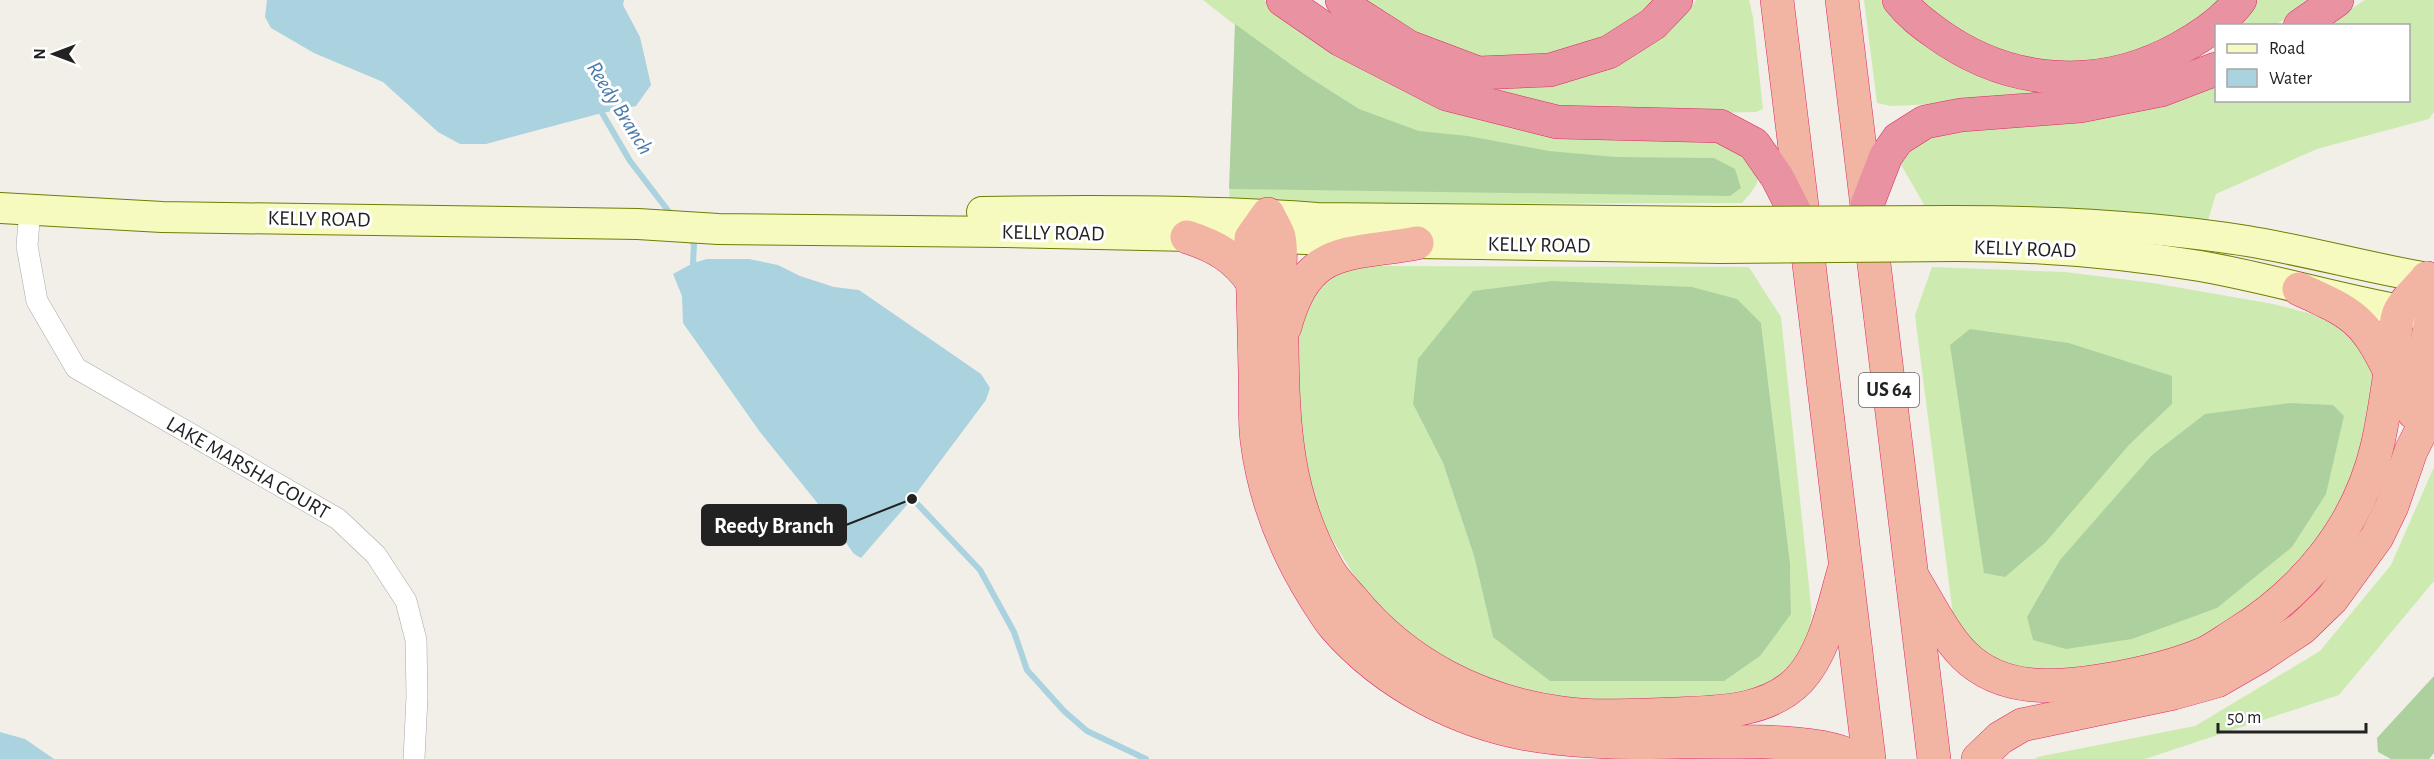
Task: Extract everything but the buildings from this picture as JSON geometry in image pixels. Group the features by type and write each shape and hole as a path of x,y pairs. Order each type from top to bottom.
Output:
{"highway":[{"path":"1283,0 1341,40 1446,94 1557,122 1720,126 1754,144 1777,177 1805,232"},
{"path":"1342,0 1348,8 1409,47 1478,73 1550,70 1609,52 1653,24 1676,0"},
{"path":"1777,0 1869,759"},
{"name":"US 64","path":"1842,0 1934,759"},
{"path":"1899,0 1909,14 1959,50 1999,66 2058,79 2109,76 2157,61 2203,35 2240,0"},
{"path":"2303,24 2337,0"},
{"path":"1867,205 1886,156 1898,139 1924,122 1960,115 2080,106 2161,90 2215,70"},
{"path":"1266,230 1282,340 1284,435 1295,490 1309,530 1330,573 1368,618 1396,644 1425,666 1459,684 1521,706 1564,714 1720,712 1747,708 1772,698 1798,681 1814,659 1825,632 1845,567"},
{"path":"1266,230 1253,283 1257,441 1273,513 1296,568 1333,626 1377,668 1429,701 1481,722 1537,736 1593,742 1744,741 1780,743 1831,748 1850,754 1855,759"},
{"path":"1187,237 1224,252 1241,266 1253,283"},
{"path":"1282,340 1289,311 1299,289 1315,268 1339,255 1355,251 1417,243"},
{"path":"1912,576 1964,655 1984,670 2009,682 2030,686 2075,685 2169,667 2207,652 2281,602 2318,566 2340,532 2366,483 2377,447 2400,310 2431,278"},
{"path":"2411,451 2411,428 2433,315 2431,278"},
{"path":"2299,289 2350,314 2364,326 2378,347 2390,372"},
{"path":"1978,759 2000,738 2022,725 2174,693 2217,681 2302,628 2332,600 2377,537 2392,506 2411,451 2424,425 2434,389"}],"main road":[{"name":"KELLY ROAD","path":"0,208 162,217 638,224 718,230 1005,232 1187,237 1266,230 1317,218 1718,235"},
{"name":"KELLY ROAD","path":"638,224 762,217 1070,210 1417,243 1718,235 1953,234 2057,222 2169,231 2247,241 2431,278"},
{"name":"KELLY ROAD","path":"1953,234 2032,248 2093,252 2201,267 2433,315"}],"street":[{"name":"LAKE MARSHA COURT","path":"30,209 27,246 37,301 76,368 338,519 376,555 406,601 416,640 417,697 414,759"}],"green space":[{"path":"1203,0 1264,0 1352,62 1714,140 1750,158 1758,171 1758,179 1752,192 1742,203 1229,204 1235,25"},
{"path":"1360,0 1662,0 1605,44 1549,60 1483,62 1441,52"},
{"path":"1696,0 1749,0 1753,17 1763,109 1756,112 1610,115 1496,97 1498,85 1653,41 1688,12"},
{"path":"1864,0 1881,0 1906,28 2051,90 2052,99 1891,106 1877,103"},
{"path":"1913,0 2225,0 2175,40 2075,68 1971,46"},
{"path":"2257,0 2318,0 2277,24 2235,24"},
{"path":"2365,0 2434,0 2434,112 2429,119 2317,149 2216,194 2206,227 1926,208 1900,163 1912,147 1930,133 2215,81 2215,102 2410,102 2410,24 2327,24"},
{"path":"1235,24 1304,74 1359,109 1419,131 1468,136 1549,151 1616,157 1714,158 1735,169 1741,188 1730,196 1229,189"},
{"path":"1371,266 1749,267 1781,317 1812,615 1804,651 1784,677 1751,695 1568,702 1504,689 1447,665 1394,624 1355,577 1322,522 1305,465 1296,380 1297,327 1311,291 1332,269","holes":["1761,323 1790,563 1791,614 1493,637 1474,556 1443,463 1413,404 1419,359 1444,328"]},
{"path":"1932,267 2065,272 2153,283 2273,304 2343,322 2365,348 2374,380 2369,421 2345,496 2301,564 2247,613 2200,641 2137,663 2058,675 2009,666 1975,646 1953,615 1915,315","holes":["2172,376 2172,404 2128,446"]},
{"path":"1552,281 1692,287 1737,299 1761,323 1790,563 1791,614 1760,656 1724,681 1550,681 1493,637 1474,556 1443,463 1413,404 1418,359 1473,291"},
{"path":"1970,329 2069,343 2172,376 2172,404 2128,446 2045,543 2005,577 1984,573 1950,345"},
{"path":"2289,403 2333,405 2344,416 2326,494 2292,547 2217,608 2132,639 2066,649 2033,640 2027,617 2060,560 2152,455 2205,414"},
{"path":"2434,467 2434,581 2339,695 2145,759 2036,759 2195,726 2320,651 2391,565"},
{"path":"2434,676 2434,753 2429,759 2391,759 2378,752 2377,738"}],"water":[{"path":"267,0 624,0 623,5 640,37 651,85 636,106 486,144 460,144 438,132 383,82 314,53 271,28 265,17"},
{"path":"707,259 749,259 778,265 800,276 834,287 859,290 981,374 990,388 986,400 912,499 861,558 854,554 815,500 760,432 683,323 682,296 673,274 693,263"},
{"path":"0,732 25,739 54,759 0,759"}],"waterway":[{"name":"Reedy Branch","path":"598,106 630,161 673,217"},
{"name":"Reedy Branch","path":"688,237 694,244 693,263 698,268"},
{"name":"Reedy Branch","path":"907,493 980,570 1014,632 1027,670 1064,711 1087,731 1146,759"}],"place":[{"name":"Reedy Branch","path":"912,499"}]}
